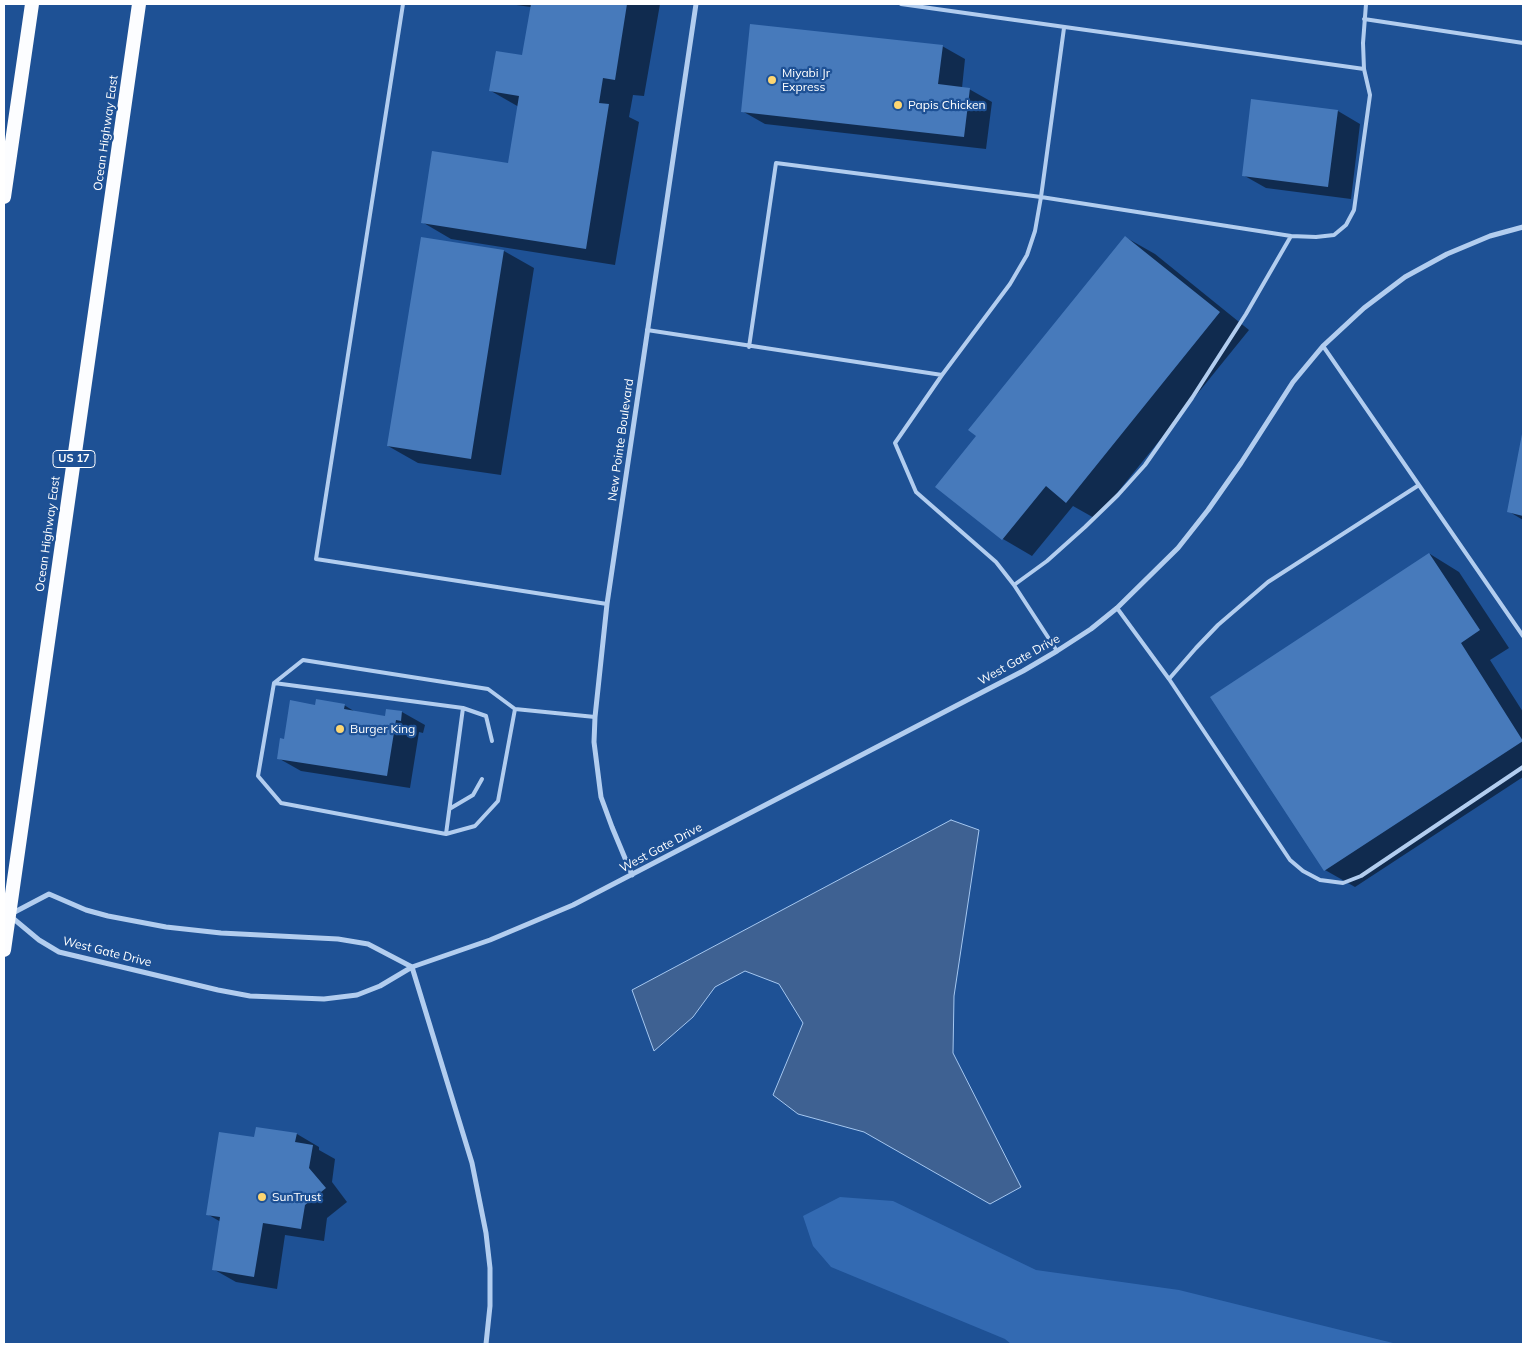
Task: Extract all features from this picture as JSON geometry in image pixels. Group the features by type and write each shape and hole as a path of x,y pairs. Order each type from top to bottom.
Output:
{"highway":[{"path":"4,197 32,4"},
{"name":"Ocean Highway East","path":"4,950 6,914 140,4"}],"street":[{"name":"New Pointe Boulevard","path":"632,875 601,797 595,751 595,717 607,604 696,4"},
{"name":"West Gate Drive","path":"6,914 39,940 59,952 250,996 324,999 357,995 380,986 412,967 526,926 632,875 1023,671 1057,652 1091,629 1117,608 1178,548 1208,510 1293,382 1323,346 1364,308 1405,277 1456,250 1490,236 1523,227"},
{"path":"6,914 49,894 86,910 166,927 338,939 368,944 412,967 472,1163 486,1233 490,1268 486,1344"}],"lane":[{"path":"403,4 316,559 607,604"},
{"path":"901,4 1364,69"},
{"path":"749,347 776,163 1040,197 1291,236 1316,237 1334,235 1346,225 1354,210 1370,95 1364,69 1363,43 1366,4"},
{"path":"1364,18 1523,43"},
{"path":"1057,652 1014,585 996,562 916,492 894,443 1010,284 1027,255 1035,231 1064,28"},
{"path":"1014,585 1047,561 1085,528 1145,465 1192,398 1246,314 1291,236"},
{"path":"647,330 942,375"},
{"path":"1323,346 1523,636"},
{"path":"1170,680 1218,625 1268,582 1419,485"},
{"path":"1117,608 1170,680 1290,860 1303,871 1320,880 1343,883 1362,876 1523,767"},
{"path":"515,709 498,801 475,826 446,834 281,803 258,776 274,683 304,660 488,689 515,709 595,717"},
{"path":"274,683 463,708 486,716 492,740"},
{"path":"446,834 463,708"},
{"path":"451,808 473,795 482,779"}],"shaded area":[{"path":"951,820 979,830 954,996 953,1053 1021,1187 990,1204 864,1132 798,1114 773,1095 803,1023 779,984 745,971 715,987 693,1017 654,1051 632,990"},
{"path":"840,1197 893,1201 1036,1270 1179,1290 1397,1344 1011,1344 1005,1339 831,1267 813,1246 803,1216"}],"building":[{"path":"531,4 627,4 615,80 603,78 599,103 609,104 586,249 421,223 432,151 508,163 519,96 489,91 496,51 522,55"},
{"path":"750,24 943,45 938,84 970,88 964,137 741,112"},
{"path":"1251,99 1338,110 1328,187 1242,176"},
{"path":"1125,236 1220,312 1066,503 1046,486 1002,540 935,487 976,436 968,430"},
{"path":"421,237 504,250 471,459 387,446"},
{"path":"1523,434 1523,516 1507,512"},
{"path":"1429,553 1480,630 1461,643 1523,741 1324,871 1210,697"},
{"name":"Burger King","path":"316,699 345,704 344,709 385,716 386,709 402,711 401,721 396,720 387,776 277,759 280,738 284,739 290,700 315,705"},
{"name":"SunTrust","path":"256,1127 297,1133 295,1142 313,1145 309,1168 326,1188 305,1205 301,1229 263,1223 254,1277 212,1270 220,1217 206,1215 219,1132 254,1137"}],"place":[{"name":"Miyabi Jr Express","path":"772,80"},
{"name":"Papis Chicken","path":"898,105"},
{"name":"Burger King","path":"340,729"},
{"name":"SunTrust","path":"262,1197"}]}
